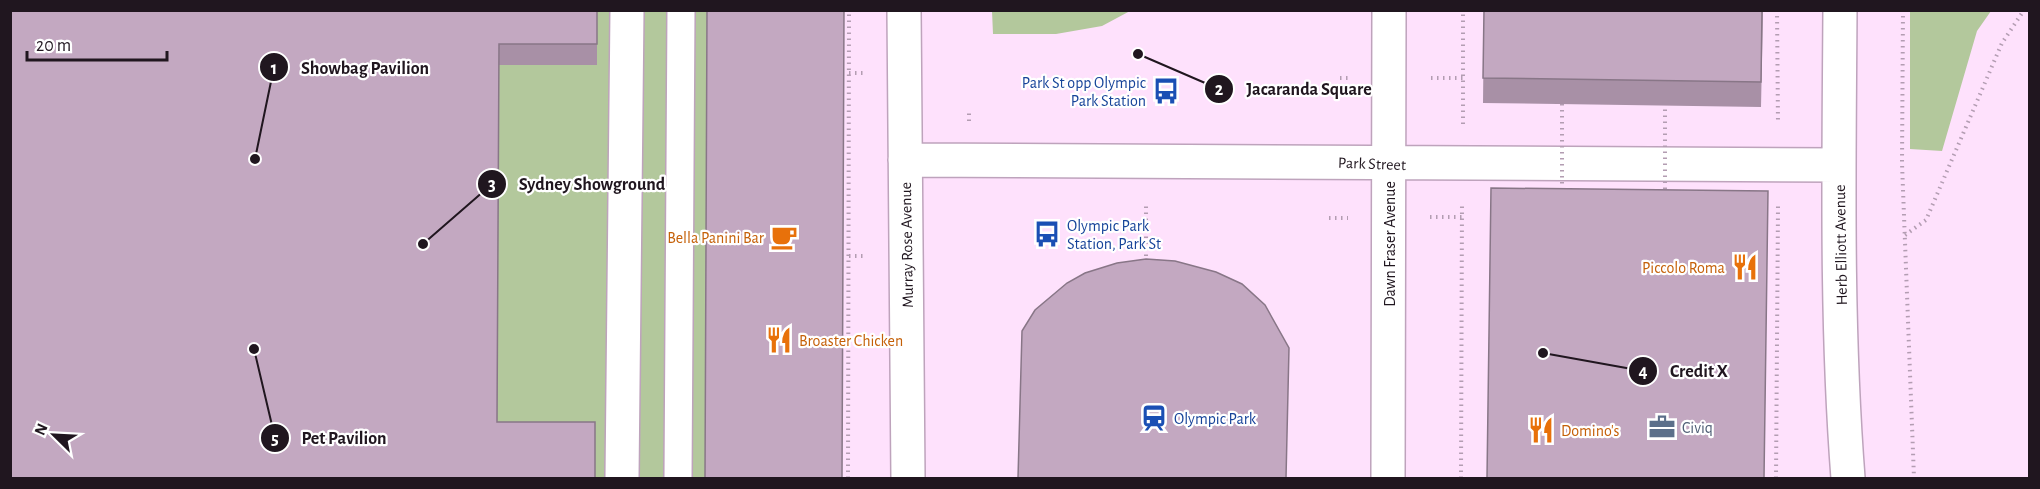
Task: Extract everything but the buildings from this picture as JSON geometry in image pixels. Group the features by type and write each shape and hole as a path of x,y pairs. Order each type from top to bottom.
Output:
{"street":[{"path":"622,478 627,10"},
{"name":"Murray Rose Avenue","path":"904,10 908,478"},
{"name":"Dawn Fraser Avenue","path":"1388,478 1389,10"},
{"name":"Herb Elliott Avenue","path":"1840,10 1842,405 1848,478"},
{"name":"Park Street","path":"905,160 1839,165"}],"lane":[{"path":"678,478 681,10"}],"path":[{"path":"848,478 849,10"},
{"path":"1462,131 1463,10"},
{"path":"1777,10 1778,130"},
{"path":"1903,10 1902,163 1914,478"},
{"path":"1905,235 1926,220 2002,43 2024,10"},
{"path":"849,73 864,73"},
{"path":"1434,78 1463,78"},
{"path":"1562,104 1562,202"},
{"path":"1665,105 1665,203"},
{"path":"1146,269 1147,160"},
{"path":"1776,478 1778,194"},
{"path":"1461,478 1462,197"},
{"path":"1434,217 1463,217"},
{"path":"849,256 863,256"}],"green space":[{"path":"992,10 1130,11 1102,26 1056,34 993,34"},
{"path":"10,11 838,11 835,478 11,478"},
{"path":"1910,11 1991,11 1977,31 1942,151 1910,149"}],"place":[{"name":"Jacaranda Square","path":"1138,54"},
{"name":"Park St opp Olympic Park Station","path":"1166,91"},
{"name":"Showbag Pavilion","path":"255,159"},
{"name":"Olympic Park Station, Park St","path":"1047,234"},
{"name":"Bella Panini Bar","path":"784,237"},
{"name":"Sydney Showground","path":"423,244"},
{"name":"Piccolo Roma","path":"1745,267"},
{"name":"Broaster Chicken","path":"779,340"},
{"name":"Pet Pavilion","path":"254,349"},
{"name":"Credit X","path":"1543,353"},
{"name":"Olympic Park","path":"1154,418"},
{"name":"Civiq","path":"1662,427"},
{"name":"Domino's","path":"1541,430"}]}
